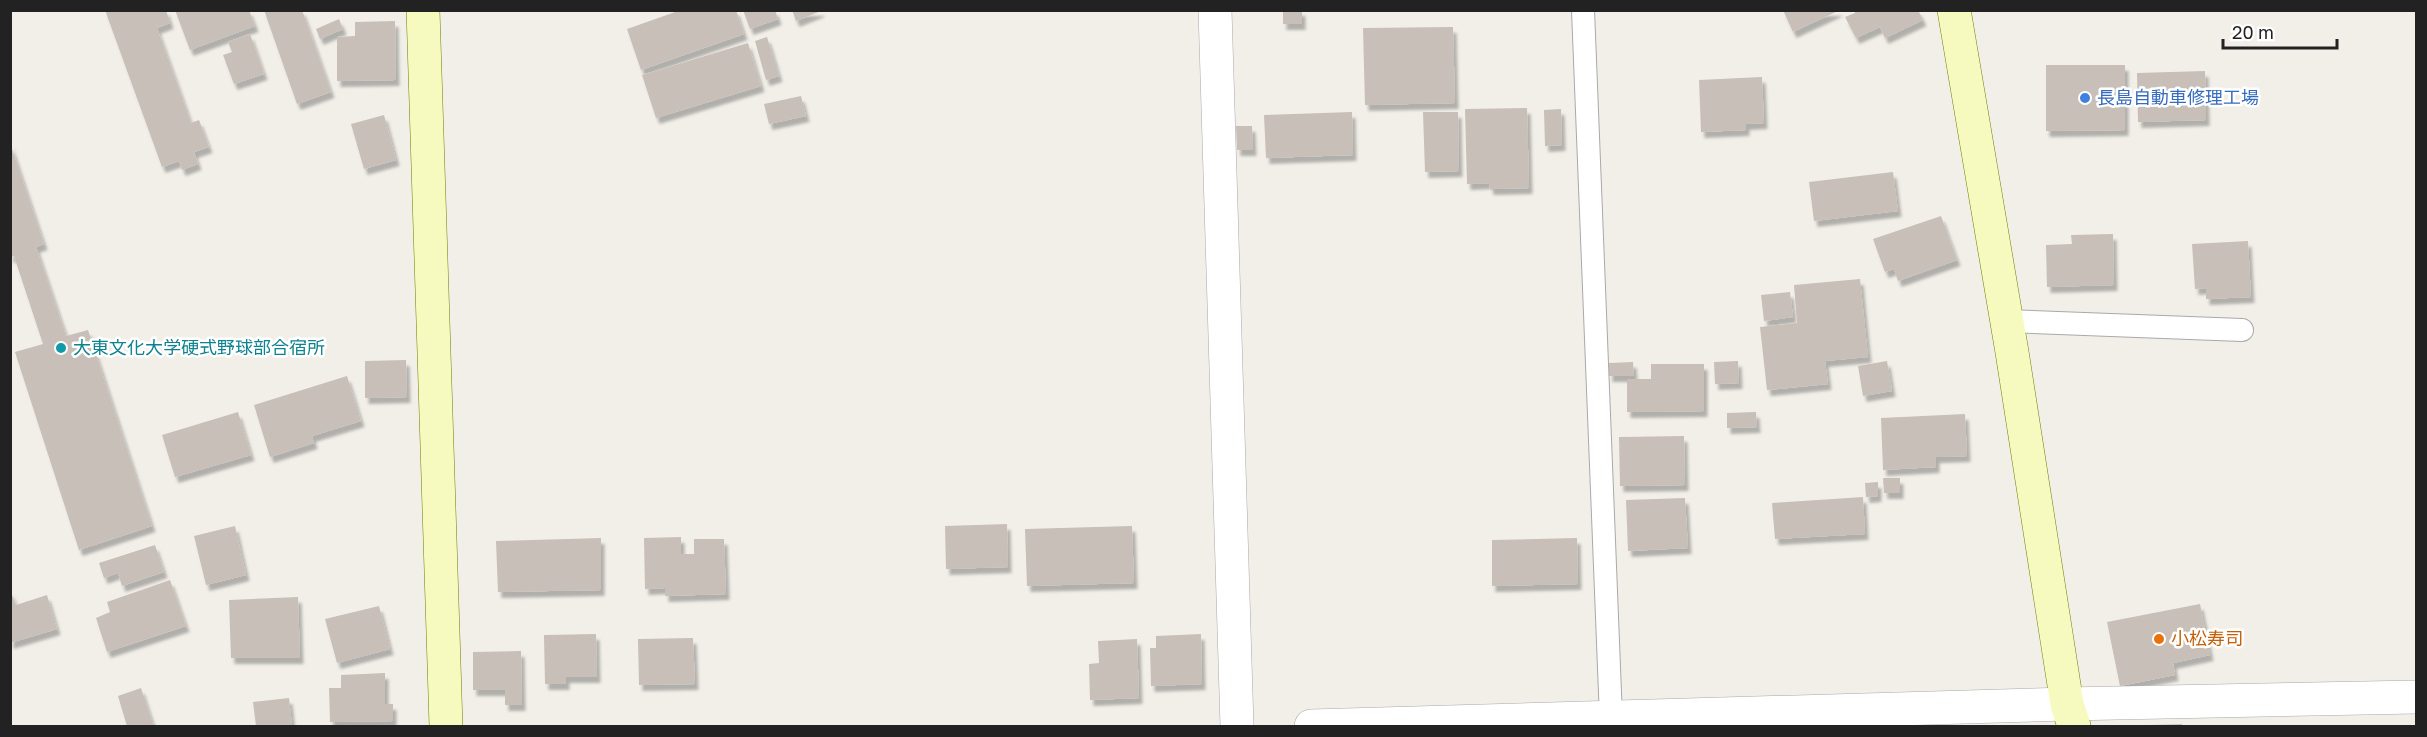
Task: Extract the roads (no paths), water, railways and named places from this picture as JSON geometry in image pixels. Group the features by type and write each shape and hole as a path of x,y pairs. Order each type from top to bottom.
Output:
{"street":[{"path":"423,10 446,726"},
{"path":"1215,10 1237,726"},
{"path":"1954,10 2071,715"},
{"path":"1311,726 1611,718 2071,715 2416,697"}],"lane":[{"path":"1583,10 1611,718"},
{"path":"2006,321 2242,330"}],"place":[{"name":"長島自動車修理工場","path":"2085,98"},
{"name":"大東文化大学硬式野球部合宿所","path":"61,348"},
{"name":"小松寿司","path":"2159,639"}]}
